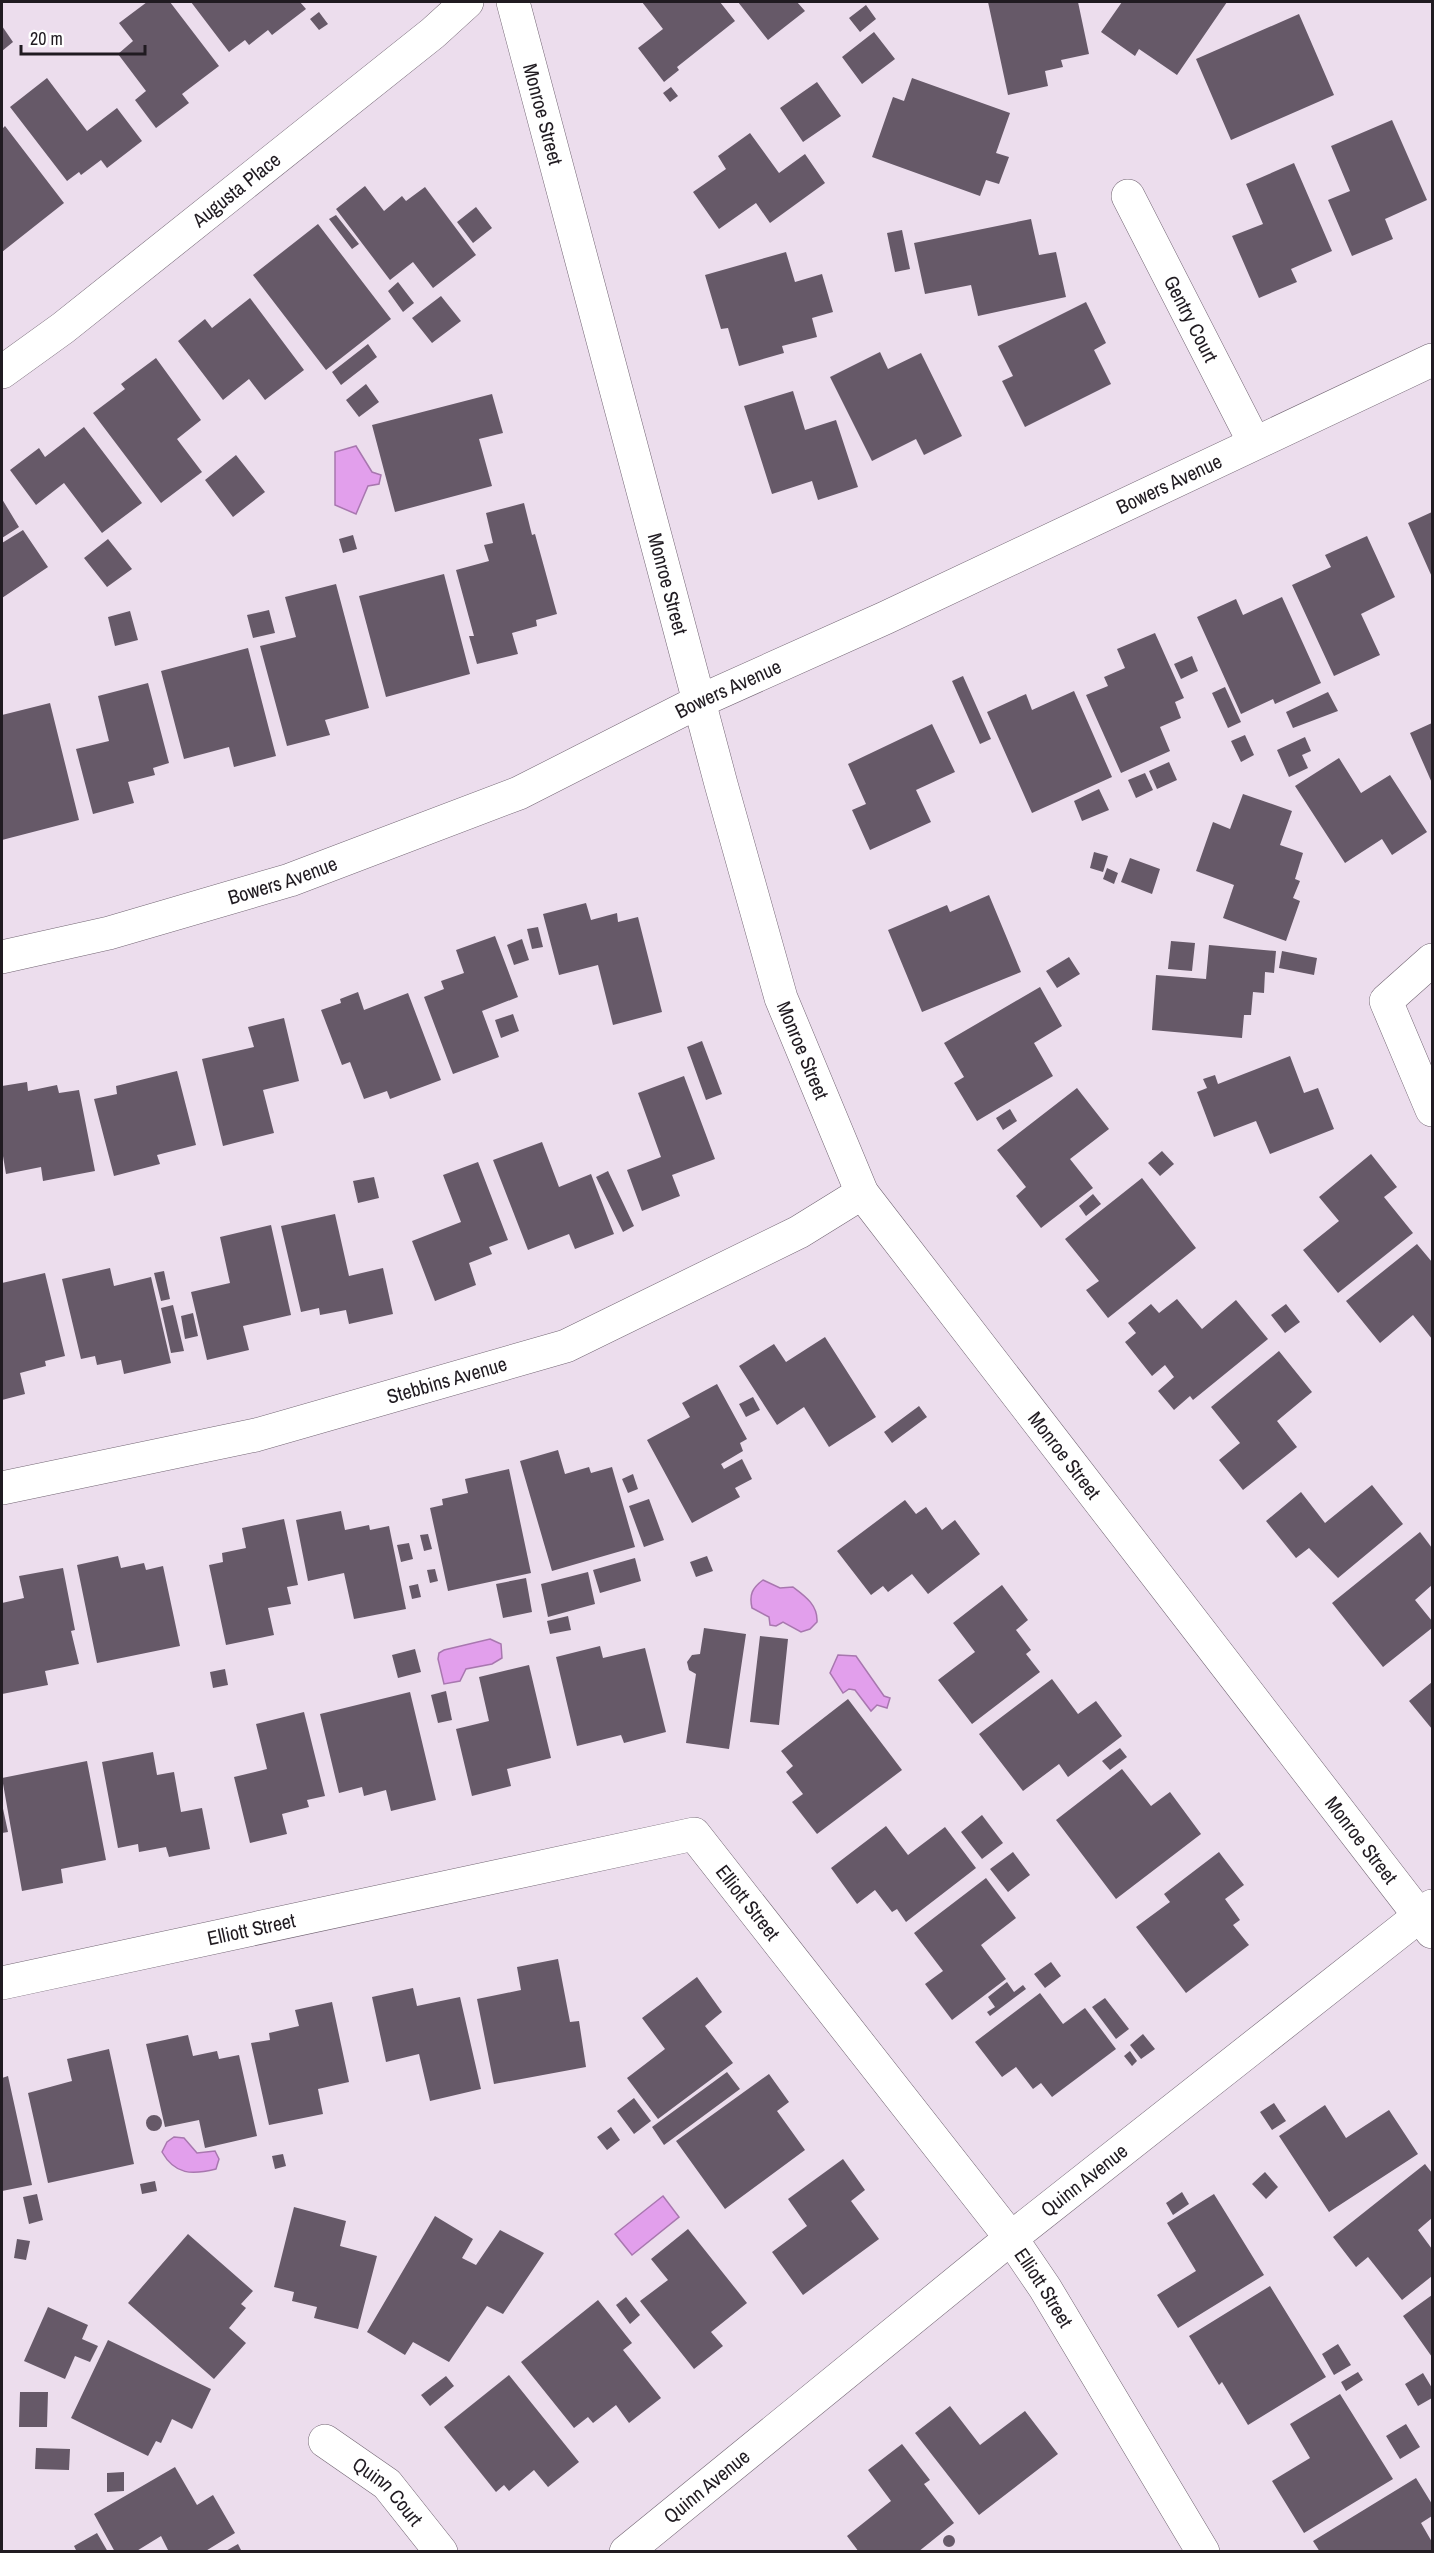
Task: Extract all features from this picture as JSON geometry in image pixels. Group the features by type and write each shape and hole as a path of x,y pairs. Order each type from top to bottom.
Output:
{"street":[{"name":"Augusta Place","path":"2,372 63,328 415,48 467,2"},
{"name":"Monroe Street","path":"513,2 781,998 862,1193 1428,1918"},
{"name":"Gentry Court","path":"1128,196 1254,442"},
{"name":"Bowers Avenue","path":"2,957 109,933 290,880 519,793 700,701 885,618 1432,360"},
{"path":"1432,960 1386,1001 1432,1110"},
{"name":"Stebbins Avenue","path":"2,1488 256,1436 566,1347 799,1232 862,1193"},
{"name":"Elliott Street","path":"2,1983 694,1834 1011,2238 1045,2288 1203,2552"},
{"name":"Quinn Avenue","path":"626,2552 1011,2238 1428,1918"},
{"name":"Quinn Court","path":"325,2441 387,2484 441,2552"}],"shaded area":[{"path":"356,446 372,472 381,475 379,484 368,486 356,514 335,505 335,452"},
{"path":"763,1580 780,1588 793,1587 798,1590 813,1606 817,1622 810,1629 801,1632 783,1622 776,1626 770,1625 769,1617 752,1608 751,1603 752,1592"},
{"path":"490,1639 501,1644 502,1658 492,1664 466,1669 460,1681 444,1684 438,1659 439,1653"},
{"path":"838,1655 856,1656 884,1696 890,1698 887,1708 877,1705 871,1711 855,1690 849,1689 843,1693 830,1673"},
{"path":"174,2137 184,2138 197,2153 215,2151 219,2159 216,2169 192,2172 178,2169 167,2160 162,2152 167,2142"},
{"path":"663,2196 679,2217 632,2255 615,2234"}],"building":[{"path":"147,2 170,2 219,66 182,94 189,103 156,128 135,100 146,91 118,54 133,41 119,23"},
{"path":"191,2 300,2 306,9 272,35 268,30 249,45 245,40 229,52"},
{"path":"642,2 720,2 735,21 677,67 679,70 664,82 638,48 663,29"},
{"path":"738,2 797,2 805,11 768,40"},
{"path":"988,2 1078,2 1089,54 1061,60 1063,67 1045,71 1048,86 1008,95"},
{"path":"1122,2 1227,2 1177,75 1139,49 1135,56 1101,32"},
{"path":"866,5 876,19 860,32 849,18"},
{"path":"319,12 328,24 319,30 310,19"},
{"path":"1299,14 1334,95 1231,140 1196,59"},
{"path":"2,26 13,42 2,51"},
{"path":"874,32 895,59 862,84 842,57"},
{"path":"47,78 87,131 117,108 142,141 107,168 101,160 81,175 79,172 67,181 10,107"},
{"path":"912,78 1010,113 996,153 1009,157 999,184 986,180 980,196 872,157 893,97 904,101"},
{"path":"817,82 841,116 803,142 780,108"},
{"path":"671,87 678,96 670,102 663,93"},
{"path":"1392,120 1427,200 1385,219 1393,239 1352,256 1328,200 1350,191 1331,146"},
{"path":"5,126 64,203 2,252 2,129"},
{"path":"750,133 779,173 805,154 825,183 770,223 756,203 719,229 693,192 726,169 718,156"},
{"path":"1294,163 1332,251 1291,269 1297,282 1259,298 1232,236 1263,224 1246,184"},
{"path":"365,186 384,211 402,196 406,201 425,187 476,255 433,288 413,262 390,280 336,209"},
{"path":"476,207 492,228 473,243 457,222"},
{"path":"336,215 359,244 352,249 329,219"},
{"path":"1031,219 1039,255 1056,252 1066,297 978,316 971,285 925,294 914,243"},
{"path":"318,224 391,319 326,370 253,275"},
{"path":"902,230 910,269 895,272 887,233"},
{"path":"786,252 795,282 822,274 833,312 812,318 817,337 782,346 784,353 739,366 728,328 721,329 705,275"},
{"path":"398,282 414,303 403,312 388,291"},
{"path":"441,296 461,321 432,343 412,318"},
{"path":"250,298 304,370 265,400 249,379 223,400 178,341 205,319 212,328"},
{"path":"1086,302 1106,343 1094,350 1111,384 1025,427 1002,381 1013,376 998,346"},
{"path":"368,344 377,357 341,385 332,372"},
{"path":"880,352 888,369 921,353 962,436 924,455 916,439 872,461 830,377"},
{"path":"156,358 201,420 177,439 202,472 161,503 93,413 125,389 121,384"},
{"path":"366,384 379,402 359,417 346,400"},
{"path":"793,391 805,430 836,420 858,487 818,500 812,481 772,494 744,406"},
{"path":"492,394 503,433 479,439 492,486 395,512 372,425"},
{"path":"84,427 142,503 102,533 64,483 36,505 10,470 39,448 45,457"},
{"path":"236,455 265,492 233,517 205,480"},
{"path":"2,499 19,527 2,538"},
{"path":"524,503 557,614 536,620 537,626 512,633 518,654 477,664 469,636 474,636 456,570 489,561 484,545 493,543 486,513"},
{"path":"1432,512 1432,577 1408,523"},
{"path":"23,530 48,567 2,598 2,543"},
{"path":"353,535 357,549 343,553 339,539"},
{"path":"1367,536 1395,597 1361,614 1380,655 1334,676 1292,585 1331,567 1325,555"},
{"path":"108,539 132,569 107,587 84,558"},
{"path":"444,574 470,674 386,697 359,596"},
{"path":"336,584 369,708 325,720 330,735 287,746 260,646 296,637 285,597"},
{"path":"1282,597 1321,683 1275,704 1273,699 1241,714 1197,617 1236,599 1243,615"},
{"path":"269,610 275,633 253,638 247,615"},
{"path":"130,611 138,640 115,646 108,617"},
{"path":"1155,633 1184,698 1175,702 1181,718 1160,727 1170,751 1121,773 1086,695 1108,686 1104,677 1125,668 1117,649"},
{"path":"248,648 276,756 234,767 229,747 184,759 161,671"},
{"path":"1192,656 1198,671 1181,679 1174,664"},
{"path":"963,676 991,739 980,744 952,681"},
{"path":"148,683 169,763 153,768 155,775 128,782 134,803 93,814 76,749 109,741 98,696"},
{"path":"1225,687 1241,722 1228,728 1212,693"},
{"path":"1074,691 1112,777 1032,813 987,712 1026,694 1032,710"},
{"path":"1328,692 1338,711 1293,728 1286,712"},
{"path":"50,703 79,820 2,840 2,715"},
{"path":"1432,723 1432,783 1410,733"},
{"path":"932,724 955,772 916,790 931,822 870,850 852,810 866,804 848,764"},
{"path":"1245,735 1254,755 1241,762 1231,741"},
{"path":"1305,737 1311,751 1302,755 1308,768 1289,777 1277,750"},
{"path":"1339,758 1361,793 1390,775 1427,832 1392,855 1382,839 1345,863 1295,786"},
{"path":"1169,762 1177,780 1157,789 1149,771"},
{"path":"1145,773 1153,790 1136,798 1128,780"},
{"path":"1099,789 1109,810 1082,821 1074,801"},
{"path":"1243,794 1292,811 1280,845 1303,853 1295,879 1300,881 1293,898 1300,901 1286,941 1223,918 1234,885 1196,871 1213,822 1230,829"},
{"path":"1094,852 1108,856 1103,872 1090,868"},
{"path":"1130,858 1160,869 1152,894 1121,882"},
{"path":"1107,868 1118,873 1114,884 1103,879"},
{"path":"989,895 1021,972 922,1012 888,930 947,905 950,912"},
{"path":"586,903 591,920 617,913 618,922 638,917 662,1012 613,1025 598,965 559,975 543,914"},
{"path":"538,927 543,947 532,949 527,929"},
{"path":"495,936 518,997 482,1011 499,1057 453,1074 424,997 444,989 441,981 464,973 456,950"},
{"path":"522,939 529,960 514,965 507,945"},
{"path":"1171,941 1195,943 1192,971 1168,969"},
{"path":"1209,945 1276,951 1274,973 1265,972 1264,993 1253,992 1251,1015 1244,1015 1242,1038 1152,1030 1156,975 1206,979"},
{"path":"1282,951 1317,958 1314,975 1279,968"},
{"path":"1069,957 1080,974 1057,988 1046,971"},
{"path":"1040,987 1062,1026 1034,1043 1053,1076 977,1121 954,1083 964,1077 944,1043"},
{"path":"358,992 364,1010 408,993 441,1080 390,1099 387,1091 364,1099 350,1062 342,1065 321,1010 341,1003 340,999"},
{"path":"513,1014 519,1031 501,1038 495,1020"},
{"path":"284,1018 299,1081 263,1090 274,1133 223,1146 202,1059 254,1047 248,1027"},
{"path":"702,1041 722,1094 706,1100 687,1047"},
{"path":"1290,1056 1304,1093 1318,1088 1334,1129 1270,1154 1256,1121 1214,1137 1197,1092 1207,1088 1203,1079 1215,1075 1218,1084"},
{"path":"177,1071 196,1145 157,1155 160,1164 114,1176 94,1099 117,1094 116,1086"},
{"path":"684,1076 715,1159 672,1175 680,1196 642,1211 627,1170 661,1157 638,1093"},
{"path":"27,1082 28,1091 57,1085 59,1093 79,1090 95,1171 43,1181 41,1167 6,1174 2,1150 2,1086"},
{"path":"1077,1088 1109,1129 1070,1159 1093,1188 1041,1228 1016,1196 1026,1187 997,1150"},
{"path":"1010,1109 1017,1121 1003,1130 996,1118"},
{"path":"542,1142 559,1187 591,1174 614,1234 575,1249 569,1234 528,1250 493,1160"},
{"path":"1162,1151 1174,1164 1160,1176 1148,1163"},
{"path":"1371,1154 1397,1187 1384,1197 1413,1233 1338,1293 1303,1250 1339,1221 1319,1197"},
{"path":"478,1162 508,1240 489,1247 492,1254 469,1263 476,1285 435,1301 412,1241 461,1222 443,1175"},
{"path":"608,1171 634,1226 623,1232 596,1177"},
{"path":"374,1177 379,1198 358,1203 353,1181"},
{"path":"1142,1178 1196,1248 1108,1318 1086,1290 1099,1281 1065,1239"},
{"path":"1093,1194 1101,1204 1086,1216 1079,1206"},
{"path":"335,1214 349,1276 383,1268 393,1314 349,1324 346,1310 320,1315 319,1308 301,1312 281,1226"},
{"path":"271,1225 291,1315 243,1326 249,1350 207,1360 191,1292 230,1283 220,1237"},
{"path":"1417,1244 1432,1262 1432,1339 1413,1315 1380,1343 1346,1301"},
{"path":"110,1268 114,1286 151,1277 171,1363 124,1374 121,1360 97,1365 95,1356 81,1359 62,1279"},
{"path":"164,1271 170,1299 161,1301 154,1273"},
{"path":"45,1273 65,1356 45,1361 46,1366 20,1373 25,1394 2,1400 2,1283"},
{"path":"1177,1299 1202,1329 1236,1300 1268,1339 1193,1400 1190,1396 1174,1410 1158,1391 1174,1377 1165,1365 1152,1376 1125,1342 1136,1333 1128,1323 1151,1304 1159,1313"},
{"path":"1286,1304 1300,1322 1285,1333 1271,1315"},
{"path":"173,1305 184,1351 171,1353 161,1308"},
{"path":"193,1313 198,1336 185,1339 181,1316"},
{"path":"825,1337 876,1417 829,1447 804,1407 777,1425 739,1366 774,1344 786,1362"},
{"path":"1279,1351 1312,1392 1277,1421 1297,1447 1243,1490 1219,1460 1240,1443 1211,1407"},
{"path":"717,1384 747,1439 740,1443 743,1451 721,1464 724,1469 742,1459 752,1479 735,1488 740,1497 692,1523 647,1440 690,1417 682,1403"},
{"path":"753,1397 760,1410 746,1417 739,1404"},
{"path":"919,1406 927,1417 892,1443 884,1432"},
{"path":"558,1450 565,1474 589,1467 591,1473 612,1467 635,1547 552,1571 520,1461"},
{"path":"509,1469 531,1573 448,1591 430,1508 443,1505 442,1499 468,1493 465,1479"},
{"path":"633,1474 638,1489 628,1493 622,1479"},
{"path":"1372,1485 1403,1524 1338,1578 1309,1548 1296,1558 1266,1521 1301,1492 1325,1523"},
{"path":"649,1499 664,1540 644,1547 629,1506"},
{"path":"905,1500 916,1514 926,1507 942,1530 955,1520 980,1554 928,1594 912,1574 888,1592 883,1586 871,1595 837,1551"},
{"path":"341,1511 345,1530 369,1525 370,1530 389,1526 406,1609 354,1619 344,1573 308,1581 296,1520"},
{"path":"284,1519 298,1585 287,1587 291,1604 268,1608 274,1635 226,1645 209,1565 223,1562 222,1553 246,1548 242,1528"},
{"path":"1420,1532 1432,1548 1432,1585 1415,1600 1432,1621 1432,1628 1383,1667 1332,1603"},
{"path":"428,1534 432,1549 424,1551 420,1535"},
{"path":"409,1543 413,1559 401,1562 397,1545"},
{"path":"118,1556 121,1568 144,1563 146,1570 163,1566 180,1646 97,1663 77,1565"},
{"path":"707,1556 713,1571 696,1577 690,1562"},
{"path":"635,1558 641,1581 600,1593 593,1570"},
{"path":"63,1568 75,1630 71,1631 79,1664 45,1671 48,1685 2,1694 2,1603 24,1598 19,1576"},
{"path":"435,1569 438,1581 430,1583 427,1570"},
{"path":"588,1572 595,1604 548,1617 541,1584"},
{"path":"526,1578 532,1612 503,1618 496,1584"},
{"path":"418,1584 421,1597 412,1599 409,1586"},
{"path":"1002,1585 1028,1620 1016,1630 1031,1650 1026,1654 1040,1672 972,1724 938,1680 975,1652 953,1623"},
{"path":"568,1616 571,1630 550,1634 547,1621"},
{"path":"704,1628 746,1634 729,1749 686,1743 696,1674 689,1670 687,1662 692,1655 700,1654"},
{"path":"760,1636 788,1639 779,1725 750,1722"},
{"path":"600,1646 603,1658 645,1648 666,1732 624,1743 621,1735 577,1746 556,1657"},
{"path":"415,1649 421,1672 398,1678 392,1655"},
{"path":"529,1665 551,1758 507,1769 511,1786 472,1796 456,1729 489,1721 479,1677"},
{"path":"225,1669 228,1685 213,1688 210,1672"},
{"path":"1052,1679 1078,1714 1096,1701 1122,1736 1068,1777 1059,1764 1023,1791 979,1734"},
{"path":"1432,1682 1432,1729 1409,1701"},
{"path":"446,1691 452,1720 438,1723 431,1695"},
{"path":"410,1692 436,1800 391,1811 386,1790 364,1796 362,1787 339,1793 320,1714"},
{"path":"848,1699 902,1770 817,1834 792,1802 803,1794 786,1772 793,1766 781,1751"},
{"path":"304,1712 325,1796 307,1800 309,1807 282,1814 287,1834 250,1843 234,1777 267,1769 256,1724"},
{"path":"1120,1748 1127,1757 1110,1770 1102,1761"},
{"path":"153,1752 157,1775 174,1772 181,1812 202,1808 210,1849 169,1857 166,1847 139,1852 138,1844 118,1848 102,1762"},
{"path":"87,1761 106,1860 61,1869 63,1883 22,1891 2,1778"},
{"path":"1122,1769 1151,1806 1170,1792 1201,1834 1116,1899 1056,1820"},
{"path":"2,1804 8,1832 2,1833"},
{"path":"982,1815 1003,1843 982,1859 961,1832"},
{"path":"886,1826 908,1855 945,1827 976,1868 906,1922 897,1909 892,1912 875,1890 857,1904 831,1868"},
{"path":"1013,1852 1030,1875 1008,1892 990,1869"},
{"path":"1219,1852 1244,1885 1225,1899 1240,1920 1233,1925 1249,1945 1186,1993 1136,1927 1170,1902 1164,1894"},
{"path":"986,1878 1016,1918 981,1945 1006,1979 952,2020 925,1984 943,1971 914,1933"},
{"path":"558,1959 570,2022 579,2021 586,2067 494,2084 477,1999 521,1990 517,1967"},
{"path":"1051,1962 1061,1976 1045,1988 1034,1974"},
{"path":"697,1977 722,2012 705,2026 733,2063 658,2119 627,2078 665,2049 642,2018"},
{"path":"1007,1982 1014,1992 1023,1985 1026,1989 990,2016 987,2012 995,2007 988,1997"},
{"path":"413,1988 417,2006 460,1997 481,2089 430,2101 419,2054 386,2062 372,1997"},
{"path":"1040,1993 1063,2024 1085,2008 1116,2049 1052,2097 1041,2083 1033,2089 1016,2067 1002,2077 975,2042"},
{"path":"1105,1998 1129,2029 1116,2039 1092,2007"},
{"path":"332,2002 349,2082 318,2089 323,2114 269,2125 251,2043 270,2040 269,2033 299,2026 295,2010"},
{"path":"1143,2034 1155,2049 1141,2059 1130,2045"},
{"path":"188,2035 193,2056 217,2051 219,2059 239,2055 257,2136 205,2148 199,2120 165,2127 146,2044"},
{"path":"109,2049 134,2164 48,2183 28,2093 72,2081 67,2059"},
{"path":"1130,2051 1137,2061 1132,2066 1124,2056"},
{"path":"727,2072 740,2089 664,2145 652,2127"},
{"path":"769,2074 789,2102 777,2111 805,2150 725,2209 676,2141"},
{"path":"8,2076 32,2185 2,2191 2,2078"},
{"path":"634,2098 651,2121 634,2134 617,2111"},
{"path":"1274,2103 1286,2121 1272,2130 1260,2112"},
{"path":"1325,2105 1346,2138 1389,2110 1418,2154 1329,2212 1279,2136"},
{"path":"154,2115 160,2117 162,2123 160,2129 154,2131 148,2129 146,2123 148,2117"},
{"path":"611,2127 620,2140 607,2150 597,2137"},
{"path":"283,2154 286,2166 275,2169 272,2156"},
{"path":"843,2159 865,2190 851,2201 879,2239 803,2295 772,2252 807,2226 788,2199"},
{"path":"1425,2164 1432,2173 1432,2218 1418,2230 1432,2249 1432,2276 1402,2300 1368,2257 1356,2267 1333,2237"},
{"path":"1265,2172 1278,2187 1266,2199 1252,2184"},
{"path":"155,2181 157,2191 142,2194 140,2184"},
{"path":"1182,2192 1189,2204 1173,2215 1166,2203"},
{"path":"37,2194 43,2220 29,2224 23,2197"},
{"path":"1214,2194 1264,2275 1178,2328 1157,2295 1196,2271 1167,2223"},
{"path":"294,2207 346,2221 340,2246 377,2256 358,2329 314,2318 317,2307 292,2301 294,2292 274,2287"},
{"path":"435,2216 473,2239 462,2258 476,2265 500,2230 544,2253 503,2314 487,2306 449,2362 413,2342 405,2355 367,2332"},
{"path":"688,2229 747,2303 711,2332 723,2346 694,2369 640,2301 668,2280 651,2259"},
{"path":"188,2234 253,2291 241,2304 246,2308 229,2328 246,2343 214,2379 128,2303"},
{"path":"17,2239 30,2241 26,2260 14,2258"},
{"path":"1270,2286 1326,2377 1248,2425 1222,2382 1219,2385 1189,2336"},
{"path":"1432,2295 1432,2357 1403,2316"},
{"path":"626,2297 640,2315 630,2324 616,2305"},
{"path":"598,2300 632,2343 623,2350 661,2398 629,2423 616,2405 593,2423 588,2417 574,2428 521,2362"},
{"path":"48,2307 88,2325 82,2339 98,2346 90,2362 75,2356 65,2379 24,2361"},
{"path":"108,2340 211,2389 192,2429 172,2419 161,2443 156,2441 148,2456 71,2418"},
{"path":"1338,2344 1351,2365 1334,2375 1322,2354"},
{"path":"1358,2372 1363,2380 1346,2391 1341,2382"},
{"path":"1423,2373 1432,2388 1432,2398 1418,2406 1405,2384"},
{"path":"509,2375 579,2462 548,2487 534,2470 509,2491 504,2485 496,2492 444,2427"},
{"path":"446,2376 454,2386 430,2406 421,2395"},
{"path":"20,2392 48,2392 47,2427 19,2427"},
{"path":"1340,2394 1393,2479 1304,2533 1272,2481 1310,2458 1290,2424"},
{"path":"950,2406 980,2445 1025,2411 1058,2454 979,2515 915,2433"},
{"path":"1406,2424 1420,2447 1400,2459 1386,2436"},
{"path":"902,2444 930,2480 924,2484 954,2523 918,2552 859,2552 847,2536 891,2501 868,2470"},
{"path":"36,2448 70,2449 69,2470 35,2469"},
{"path":"175,2467 197,2505 213,2495 235,2533 204,2552 169,2552 161,2536 135,2552 115,2552 94,2514"},
{"path":"124,2472 124,2491 107,2492 107,2473"},
{"path":"1416,2478 1432,2504 1432,2516 1421,2523 1432,2542 1432,2552 1320,2552 1313,2541"},
{"path":"97,2533 108,2552 77,2552 74,2546"},
{"path":"951,2535 955,2541 951,2547 947,2547 943,2539"},
{"path":"238,2544 242,2552 224,2552"}]}
